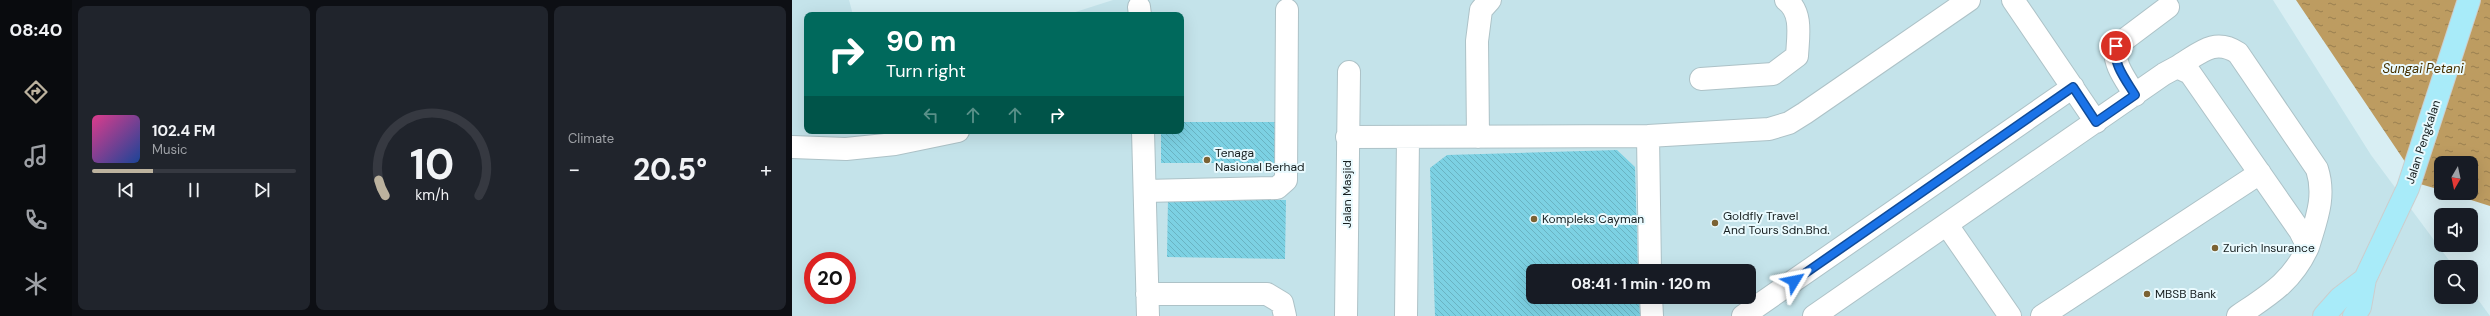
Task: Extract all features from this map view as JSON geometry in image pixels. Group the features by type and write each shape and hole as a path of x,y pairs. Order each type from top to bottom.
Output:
{"main road":[{"name":"Jalan Pengkalan","path":"2354,316 2360,307 2365,279 2408,188 2469,0"},
{"name":"Jalan Pengkalan","path":"2324,316 2340,298 2365,279"}],"street":[{"path":"1478,137 1476,41 1481,10 1490,0"},
{"path":"1701,79 1773,74 1786,66 1797,56 1798,22 1793,5 1786,0"},
{"path":"1347,137 1408,138 1648,136 1769,129 1788,123 1969,0"},
{"path":"2014,0 2096,122"},
{"path":"2135,95 2116,63 2114,55 2116,46 2168,7"},
{"path":"1145,191 1277,188 1286,180 1287,10"},
{"path":"1814,316 2177,67 2210,47 2228,46 2238,53 2317,170 2321,183 2322,199 2308,246 2300,265 2290,278 2272,293 2238,316"},
{"path":"2177,67 2190,73 2300,231 2308,246"},
{"name":"Jalan Masjid","path":"1346,316 1347,137 1349,72"},
{"path":"1752,309 2073,87"},
{"path":"792,147 846,149 896,144 944,134"},
{"path":"1143,134 1148,316"},
{"path":"1648,136 1650,264"},
{"path":"1406,316 1408,138"},
{"path":"2042,316 2260,173"},
{"path":"1947,225 2010,316"},
{"path":"1147,294 1267,294 1282,303 1284,316"},
{"path":"1651,304 1652,316"}],"shaded area":[{"path":"792,0 849,0 852,12 804,12 804,134 1184,134 1184,12 1075,12 1113,0 2273,0 2371,155 2434,240 2434,252 2443,252 2449,260 2434,260 2434,304 2478,304 2478,300 2490,316 792,316"}],"water":[{"name":"Sungai Petani","path":"2296,0 2490,0 2490,206 2471,200 2478,200 2478,156 2434,156 2434,188 2420,184"}],"building":[{"path":"1184,122 1282,122 1282,163 1161,163 1161,134 1184,134"},
{"name":"Kompleks Cayman","path":"1617,150 1635,167 1638,264 1526,264 1526,304 1639,304 1640,316 1435,316 1430,168 1447,155"},
{"path":"1168,198 1286,200 1285,259 1167,257"}],"place":[{"name":"Tenaga Nasional Berhad","path":"1207,160"},
{"name":"Kompleks Cayman","path":"1534,219"},
{"name":"Goldfly Travel And Tours Sdn.Bhd.","path":"1715,223"},
{"name":"Zurich Insurance","path":"2215,248"},
{"name":"MBSB Bank","path":"2147,294"}],"route":[{"path":"1794,281 2073,87 2096,122 2135,95 2116,63 2114,55 2116,46"}]}
